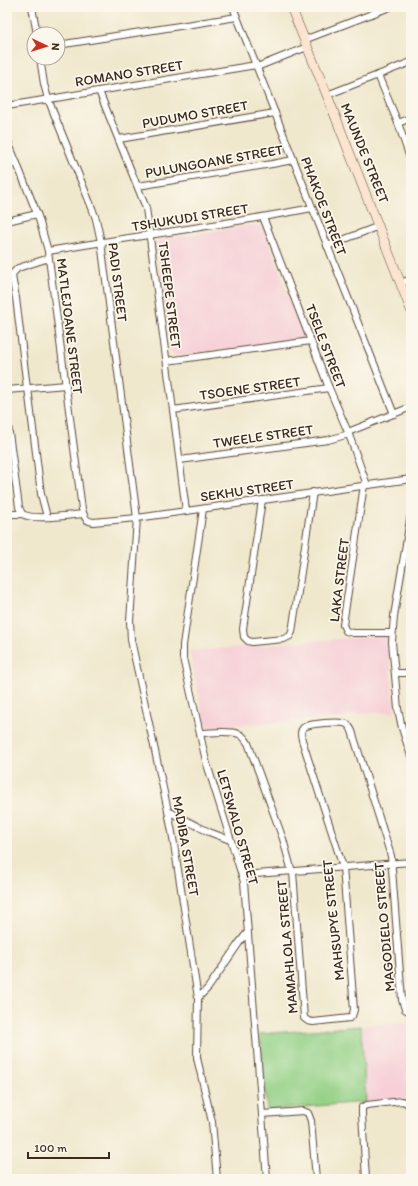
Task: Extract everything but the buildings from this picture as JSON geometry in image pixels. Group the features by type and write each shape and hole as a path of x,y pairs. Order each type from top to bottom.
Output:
{"street":[{"path":"32,7 35,26"},
{"name":"PHAKOE STREET","path":"233,7 394,414"},
{"name":"MAUNDE STREET","path":"291,7 411,310"},
{"name":"ROMANO STREET","path":"7,106 256,66 390,7"},
{"path":"66,44 237,17"},
{"path":"327,95 411,62"},
{"name":"PADI STREET","path":"41,66 48,99 92,208 101,242 138,518"},
{"path":"378,75 398,123 411,160"},
{"name":"TSHEEPE STREET","path":"99,91 146,208 186,511"},
{"name":"PUDUMO STREET","path":"119,139 275,112"},
{"path":"398,123 411,118"},
{"name":"MATLEJOANE STREET","path":"7,139 37,214 49,255 83,514 87,520"},
{"name":"PULUNGOANE STREET","path":"138,186 293,160"},
{"path":"7,166 16,163"},
{"name":"TSHUKUDI STREET","path":"47,517 41,494 12,276 13,273 18,268 49,255 101,242 150,236 312,208"},
{"path":"7,221 37,214"},
{"name":"TSELE STREET","path":"263,217 348,433 365,485"},
{"path":"327,246 379,226"},
{"path":"401,284 411,280"},
{"path":"167,361 311,341"},
{"path":"7,390 66,384"},
{"name":"TSOENE STREET","path":"173,410 330,388"},
{"name":"TWEELE STREET","path":"180,460 328,440 411,407"},
{"path":"7,418 19,507 22,514"},
{"name":"SEKHU STREET","path":"87,520 94,522 138,518 411,479"},
{"name":"LAKA STREET","path":"365,485 343,625 346,631 353,634 392,633"},
{"path":"262,500 243,629 246,640 252,642 284,639 290,636 293,629 313,492"},
{"name":"LETSWALO STREET","path":"203,509 182,651 206,761 242,876 244,888 267,1179"},
{"path":"7,514 22,514 30,517 47,517 83,514"},
{"path":"411,514 392,633 392,650 400,718 411,756"},
{"name":"MADIBA STREET","path":"138,518 130,620 131,640 168,811 198,998 197,1058 212,1122 217,1179"},
{"path":"395,673 411,673"},
{"name":"MAGODIELO STREET","path":"323,724 342,723 350,727 388,848 392,864 402,1000 405,1009 411,1013"},
{"name":"MAHSUPYE STREET","path":"323,724 306,726 302,730 301,736 342,867 354,1010 350,1018 329,1020"},
{"name":"MAMAHLOLA STREET","path":"200,733 235,732 246,739 280,832 292,872 304,1016 308,1021 329,1020"},
{"path":"168,811 209,832 230,840"},
{"path":"242,876 411,862"},
{"path":"198,998 208,988 247,933"},
{"path":"366,1179 362,1109 364,1106 400,1101 409,1104 411,1111"},
{"path":"262,1114 303,1111 308,1113 311,1121 316,1179"}],"shaded area":[{"path":"257,224 264,228 302,333 302,339 298,341 176,356 171,352 156,240"},
{"path":"387,635 395,712 353,714 339,718 206,727 189,651"},
{"path":"411,1022 411,1098 366,1102 361,1026"}],"green space":[{"path":"361,1026 366,1102 267,1110 260,1034"}]}
